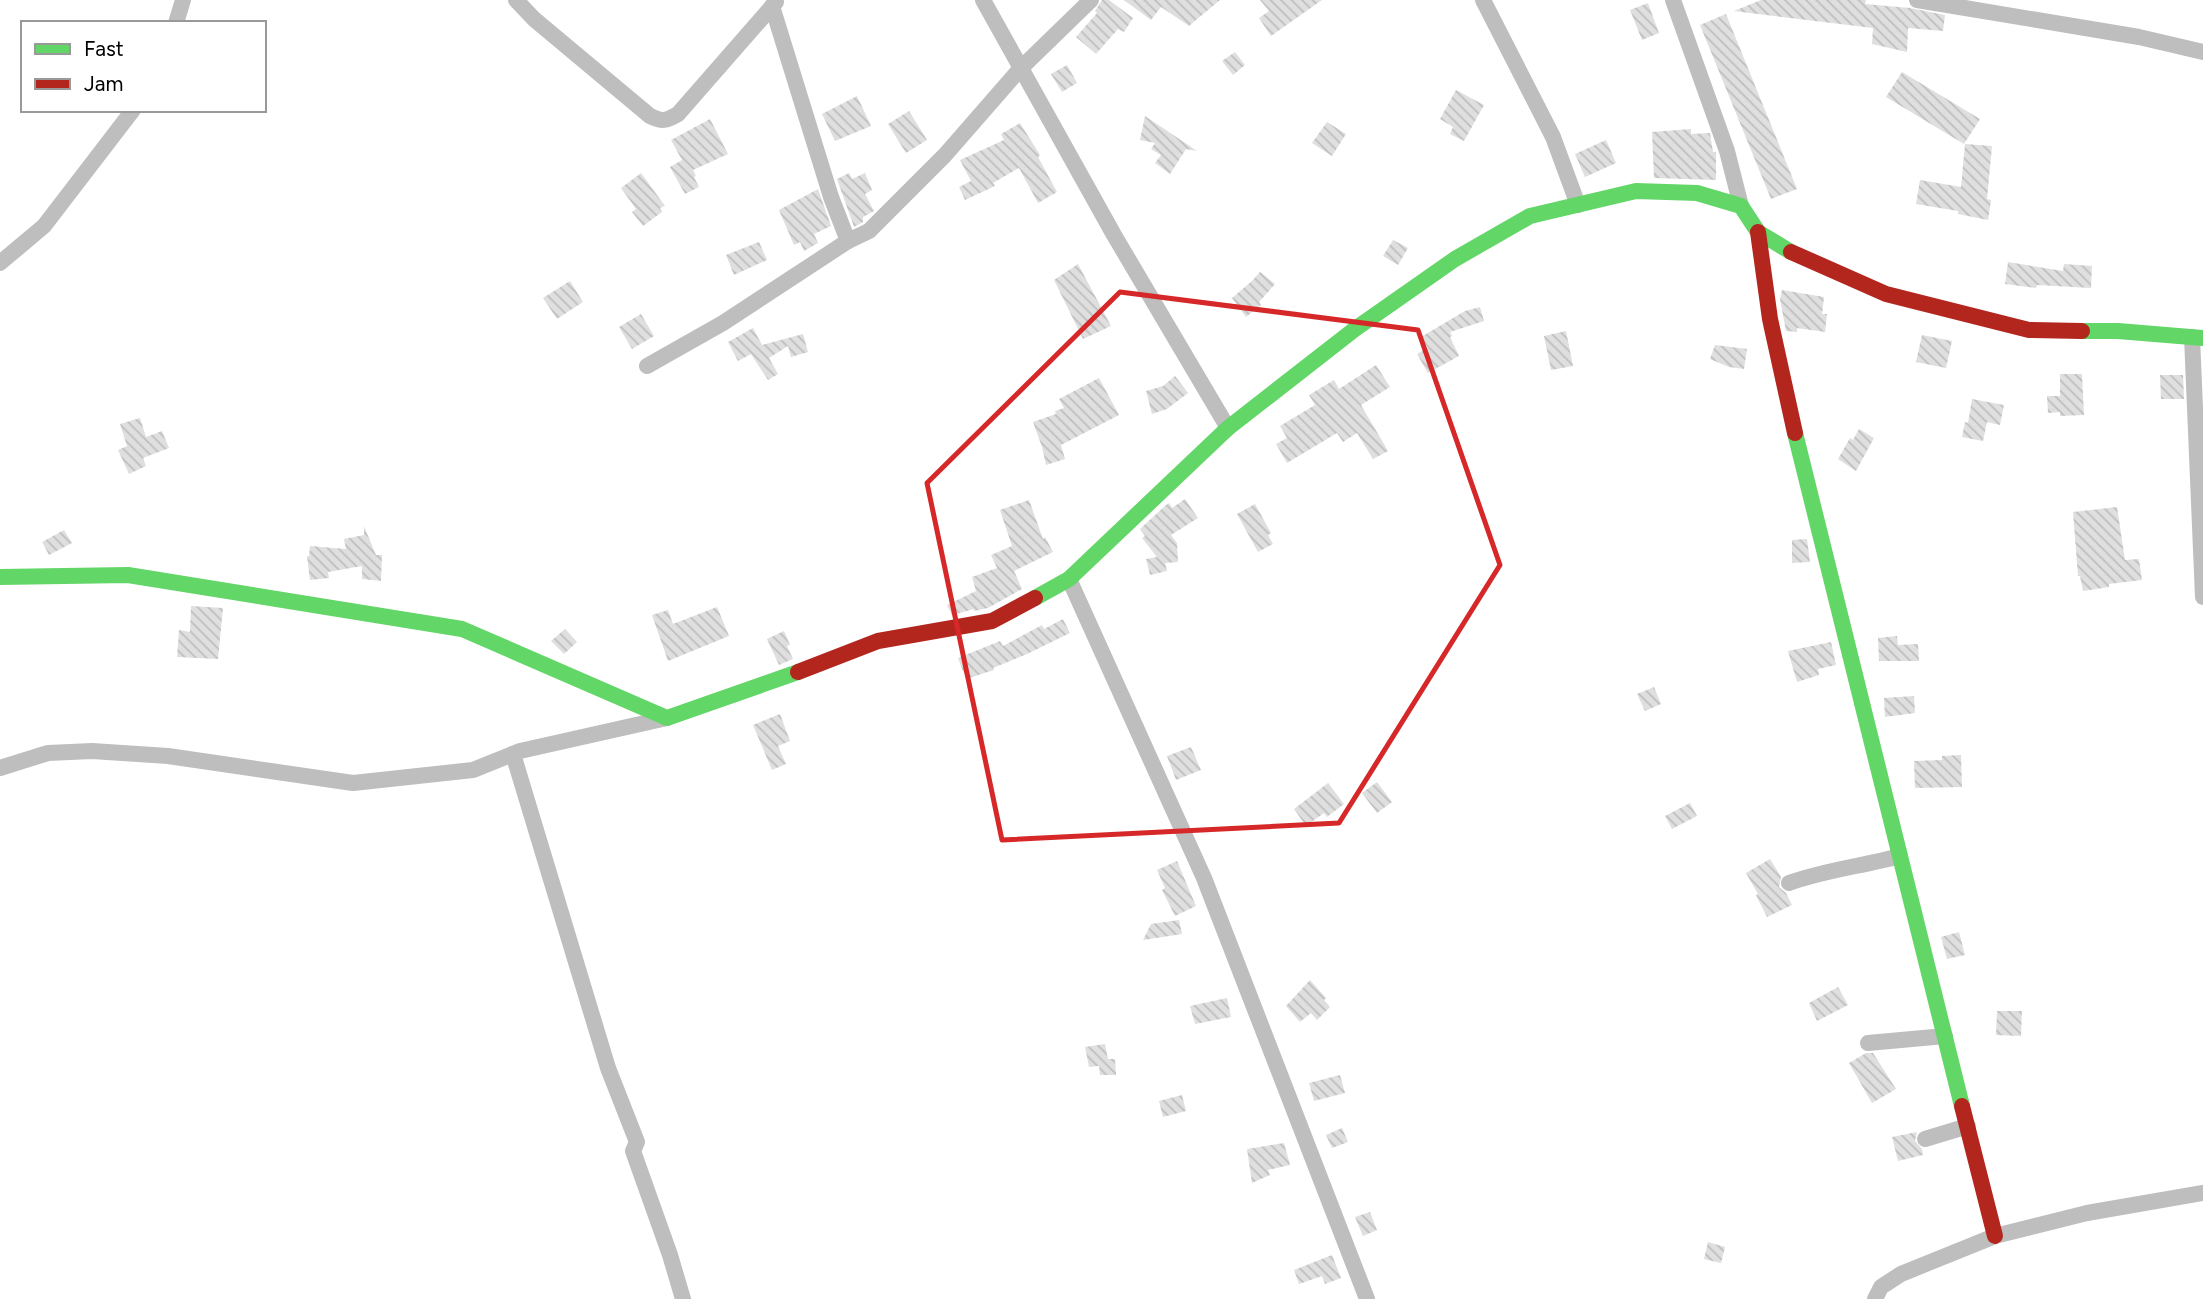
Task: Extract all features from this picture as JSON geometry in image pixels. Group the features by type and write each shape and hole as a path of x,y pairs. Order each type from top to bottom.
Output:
{"street":[{"path":"177,21 183,0"},
{"path":"516,0 534,19 650,116 660,121 667,121 678,114 775,3"},
{"path":"983,0 1114,235 1228,428"},
{"path":"647,366 723,323 848,241 869,231 945,155 1020,69 1091,0"},
{"path":"1483,0 1553,137 1578,205"},
{"path":"1673,0 1727,151 1741,206 1758,232 1780,247 1885,294 2029,330 2118,331 2197,338 2203,597"},
{"path":"1917,0 2139,37 2203,52"},
{"path":"775,3 831,197 848,241"},
{"path":"0,263 44,226 132,112"},
{"path":"0,768 48,753 92,751 168,755 353,783 473,770 513,754 667,718 761,686 878,641 992,621 1069,579 1228,428 1355,329 1455,260 1531,216 1636,191 1697,193 1741,206"},
{"path":"1758,232 1770,318 1801,462 1995,1236"},
{"path":"0,577 128,575 462,629 667,718"},
{"path":"1069,579 1205,878 1367,1299"},
{"path":"513,754 608,1068 637,1142 633,1151 683,1299"},
{"path":"1789,883 1818,872 1900,856"},
{"path":"1868,1043 1945,1036"},
{"path":"1924,1139 1968,1126"},
{"path":"1875,1299 1881,1287 1901,1274 1995,1236 2087,1213 2203,1193"}],"highlighted area":[{"path":"1120,292 1418,330 1500,565 1339,823 1002,840 927,483"}],"building":[{"path":"1102,0 1109,0 1133,18 1124,32 1118,29 1096,54 1076,37 1097,13 1095,11"},
{"path":"1124,0 1220,0 1189,26 1161,7 1151,20"},
{"path":"1260,0 1322,0 1271,36 1259,18 1269,11"},
{"path":"1761,0 1866,0 1865,4 1910,8 1945,15 1943,31 1908,28 1907,52 1872,44 1873,28 1734,11"},
{"path":"1648,3 1659,33 1642,40 1630,10"},
{"path":"1726,14 1797,189 1771,199 1700,25"},
{"path":"1235,52 1245,65 1233,75 1222,61"},
{"path":"1067,65 1077,83 1062,92 1051,74"},
{"path":"1902,72 1980,119 1964,144 1886,97"},
{"path":"1456,90 1484,105 1464,141 1450,134 1453,127 1440,119"},
{"path":"857,96 871,126 835,141 822,114"},
{"path":"909,111 927,140 906,153 888,124"},
{"path":"1145,116 1197,151 1186,149 1170,174 1155,163 1161,155 1151,149 1155,143 1140,140"},
{"path":"710,119 728,154 693,170 699,187 685,194 670,167 682,160 671,140"},
{"path":"1327,122 1346,134 1332,156 1312,143"},
{"path":"1020,123 1040,155 1038,157 1057,192 1038,203 1019,168 993,183 995,186 965,200 959,187 971,181 960,160 1004,140 1001,134"},
{"path":"1691,129 1691,134 1710,133 1713,152 1716,152 1716,180 1654,178 1652,132"},
{"path":"1606,140 1616,163 1585,177 1575,154"},
{"path":"1965,144 1992,146 1987,199 1991,200 1988,220 1958,214 1958,211 1916,204 1920,180 1961,187"},
{"path":"641,173 665,206 660,208 662,212 643,226 632,212 636,209 621,188"},
{"path":"849,173 852,179 865,173 872,190 865,194 874,211 863,217 863,222 854,227 837,179"},
{"path":"818,189 831,226 814,234 818,243 804,251 800,242 794,245 779,210"},
{"path":"1393,240 1408,248 1398,265 1383,256"},
{"path":"759,242 767,260 734,275 726,255"},
{"path":"2008,262 2063,271 2064,264 2092,266 2091,288 2037,285 2036,288 2005,284"},
{"path":"1078,264 1111,326 1083,339 1054,280"},
{"path":"1260,272 1275,284 1259,302 1261,305 1246,317 1232,298"},
{"path":"570,281 583,302 557,319 543,298"},
{"path":"1782,290 1824,297 1822,314 1827,314 1825,332 1797,328 1797,332 1786,331 1780,299"},
{"path":"1480,307 1484,321 1450,332 1459,356 1428,373 1417,354 1428,348 1421,337 1465,311"},
{"path":"641,314 654,336 632,349 619,327"},
{"path":"753,328 762,345 803,334 808,352 791,357 788,346 769,358 778,374 768,380 751,354 738,361 728,342"},
{"path":"1566,331 1573,366 1551,370 1544,336"},
{"path":"1922,335 1952,341 1946,368 1916,362"},
{"path":"1715,345 1747,349 1744,369 1729,367 1710,359"},
{"path":"1376,365 1390,387 1361,405 1388,451 1373,459 1357,433 1343,442 1337,433 1287,463 1276,444 1287,438 1280,426 1315,405 1309,395 1334,380 1339,389"},
{"path":"2060,374 2082,374 2084,415 2060,416 2060,412 2048,413 2047,396 2060,396"},
{"path":"2160,375 2183,375 2184,399 2161,399"},
{"path":"1175,376 1188,393 1167,409 1152,414 1146,391 1163,386"},
{"path":"1099,378 1119,415 1061,445 1065,459 1046,465 1033,422 1056,414 1055,411 1064,408 1059,399"},
{"path":"1972,399 2004,405 2000,425 1987,422 1983,441 1962,437 1965,422 1968,423"},
{"path":"140,418 146,437 162,431 169,448 143,458 146,466 129,474 118,450 127,446 120,424"},
{"path":"1859,429 1874,438 1856,471 1838,459 1850,438 1853,440"},
{"path":"1185,499 1198,518 1171,535 1177,543 1178,562 1165,563 1167,571 1150,575 1146,559 1157,557 1142,538 1145,536 1140,529 1169,503 1172,508"},
{"path":"1029,500 1043,539 1045,537 1053,552 1014,571 1022,589 988,608 952,615 947,605 976,591 972,577 997,568 991,555 1012,546 1000,510"},
{"path":"1255,504 1271,533 1268,535 1273,544 1258,552 1237,514"},
{"path":"2117,507 2125,560 2139,559 2142,580 2109,584 2109,587 2083,591 2078,576 2073,512"},
{"path":"364,526 376,555 382,555 381,581 362,579 362,566 328,572 329,578 310,580 307,556 310,546 346,549 344,539 364,535"},
{"path":"64,530 72,543 49,555 42,542"},
{"path":"1807,539 1810,562 1792,563 1792,540"},
{"path":"191,606 223,608 218,659 177,657 179,630 190,632"},
{"path":"717,607 729,636 668,661 652,615 668,610 673,624"},
{"path":"1063,619 1070,633 993,668 994,670 966,679 958,658 1000,641 1003,646 1042,625 1044,629"},
{"path":"565,629 577,642 564,654 551,641"},
{"path":"784,631 793,659 779,665 767,639"},
{"path":"1897,636 1898,645 1918,644 1919,661 1879,661 1878,638"},
{"path":"1831,642 1836,665 1818,669 1819,675 1797,682 1788,651"},
{"path":"1654,687 1661,704 1645,711 1637,694"},
{"path":"1914,696 1915,713 1885,717 1884,698"},
{"path":"780,714 790,741 778,746 786,764 772,770 753,725"},
{"path":"1191,747 1201,770 1176,780 1167,756"},
{"path":"1961,755 1962,787 1915,788 1914,761 1942,760 1942,756"},
{"path":"1377,782 1392,802 1377,813 1362,793"},
{"path":"1328,783 1344,804 1327,817 1324,813 1306,826 1294,809"},
{"path":"1690,803 1697,816 1672,829 1665,816"},
{"path":"1770,859 1781,877 1779,887 1786,893 1792,905 1767,917 1746,873"},
{"path":"1177,861 1196,906 1175,916 1162,890 1165,888 1157,870"},
{"path":"1179,920 1182,934 1143,940 1151,924"},
{"path":"1959,932 1965,955 1947,959 1941,937"},
{"path":"1310,980 1326,998 1324,1000 1330,1007 1317,1020 1311,1013 1300,1022 1286,1006"},
{"path":"1838,987 1848,1005 1817,1021 1809,1003"},
{"path":"1227,998 1231,1017 1195,1024 1190,1006"},
{"path":"1997,1011 2022,1011 2021,1036 1996,1035"},
{"path":"1105,1044 1108,1059 1115,1059 1116,1075 1100,1075 1099,1066 1089,1067 1085,1047"},
{"path":"1866,1053 1873,1053 1896,1089 1872,1103 1849,1063"},
{"path":"1340,1075 1345,1093 1314,1101 1309,1083"},
{"path":"1182,1095 1186,1111 1163,1117 1159,1101"},
{"path":"1342,1128 1348,1142 1332,1148 1326,1135"},
{"path":"1917,1132 1915,1141 1922,1149 1923,1155 1898,1161 1892,1137"},
{"path":"1284,1143 1290,1165 1268,1170 1270,1175 1252,1183 1247,1149"},
{"path":"1370,1212 1377,1230 1363,1236 1355,1217"},
{"path":"1708,1242 1725,1247 1721,1263 1704,1259"},
{"path":"1332,1255 1341,1278 1325,1284 1322,1276 1299,1284 1294,1270"}],"traffic: fast":[{"path":"1035,598 1069,579 1228,428 1355,329 1455,259 1530,216 1636,191 1697,193 1741,206 1758,232 1791,252"},
{"path":"2082,331 2203,338"},
{"path":"1795,433 1962,1106"},
{"path":"0,577 128,575 462,629 667,718 798,672"}],"traffic: jam":[{"path":"1758,232 1770,319 1795,433"},
{"path":"1791,252 1886,294 2029,330 2082,331"},
{"path":"798,672 878,641 992,621 1035,598"},
{"path":"1962,1106 1995,1236"}]}
